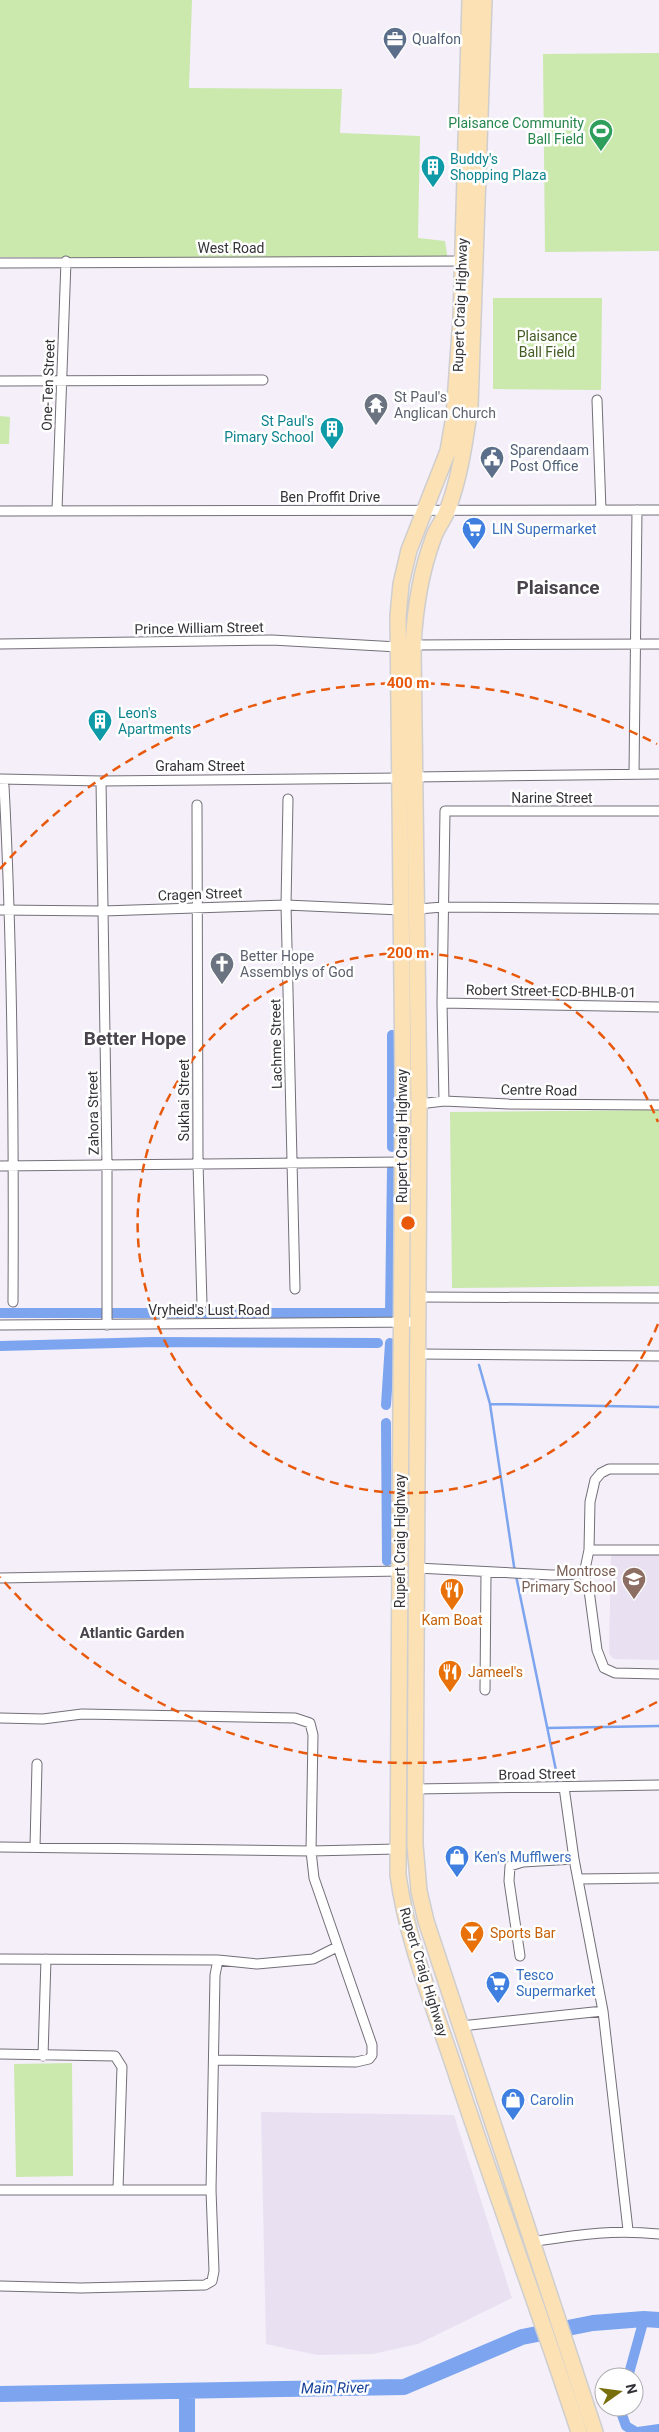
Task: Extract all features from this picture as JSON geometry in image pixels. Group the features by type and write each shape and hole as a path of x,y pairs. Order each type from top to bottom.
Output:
{"main road":[{"name":"Rupert Craig Highway","path":"470,0 458,381 454,416 448,451 408,550 401,584 406,646 407,778 401,910 401,1571 398,1850 401,1898 408,1929 494,2186 544,2303"},
{"name":"Rupert Craig Highway","path":"406,646 420,580 433,537 447,511 464,449 470,406 484,0"},
{"name":"Rupert Craig Highway","path":"407,778 418,909 419,1354 415,1845 419,1891 426,1921 530,2242 544,2303 557,2343 579,2432"},
{"name":"Rupert Craig Highway","path":"557,2343 595,2432"}],"street":[{"name":"West Road","path":"0,263 66,261 462,261"},
{"name":"One-Ten Street","path":"57,510 66,261"},
{"path":"0,381 263,380"},
{"path":"597,400 601,510"},
{"path":"634,774 637,510"},
{"name":"Ben Proffit Drive","path":"0,511 659,510"},
{"name":"Prince William Street","path":"0,644 272,640 406,646 659,644"},
{"name":"Graham Street","path":"2,782 659,774"},
{"name":"Zahora Street","path":"101,780 107,1165 107,1322"},
{"path":"2,782 10,910 14,1166 13,1302"},
{"name":"Lachme Street","path":"288,799 286,904 295,1289"},
{"name":"Sukhai Street","path":"197,805 198,1163 202,1304"},
{"name":"Narine Street","path":"443,907 445,811 659,811"},
{"name":"Cragen Street","path":"0,910 103,911 197,909 286,904 401,910"},
{"path":"418,909 443,907 659,909"},
{"path":"443,907 444,1101"},
{"name":"Robert Street-ECD-BHLB-01","path":"442,1003 659,1007"},
{"name":"Centre Road","path":"419,1104 444,1101 509,1104 659,1105"},
{"path":"0,1166 402,1162"},
{"path":"419,1298 659,1298"},
{"name":"Vryheid's Lust Road","path":"0,1325 107,1322 419,1322"},
{"path":"419,1354 659,1356"},
{"path":"659,1469 610,1469 601,1473 595,1480 590,1502 589,1550 584,1574 589,1590 597,1650 604,1668 610,1672 659,1674"},
{"path":"589,1550 659,1550"},
{"path":"417,1568 506,1574 584,1574"},
{"path":"0,1578 401,1571"},
{"path":"485,1690 486,1573"},
{"path":"0,1718 43,1719 82,1714 295,1718 310,1723 313,1735 311,1851 314,1878 372,2045 372,2054 368,2059 356,2062 214,2060"},
{"path":"35,1848 37,1764"},
{"name":"Broad Street","path":"415,1789 659,1786"},
{"path":"564,1787 574,1859 602,2011 628,2230"},
{"path":"0,1847 311,1851 398,1850"},
{"path":"520,1956 509,1881 510,1866 523,1862 574,1859"},
{"path":"578,1879 659,1878"},
{"path":"0,1959 218,1960 257,1964 313,1959 337,1946"},
{"path":"43,2056 46,1958"},
{"path":"0,2286 81,2288 205,2285 212,2281 214,2271 211,2190 215,1976 218,1960"},
{"path":"461,2026 602,2011"},
{"path":"0,2054 115,2056 122,2066 118,2190"},
{"path":"0,2190 211,2190"},
{"path":"530,2242 604,2231 628,2230 659,2234"}],"shaded area":[{"name":"Montrose Primary School","path":"659,1554 659,1660 614,1659 609,1654 611,1555"},
{"path":"261,2112 454,2115 512,2298 418,2344 373,2354 317,2355 266,2344"}],"green space":[{"path":"0,0 192,0 189,88 342,89 340,133 420,136 418,238 445,241 448,261 0,257"},
{"name":"Plaisance Community Ball Field","path":"659,53 659,251 545,252 543,54"},
{"name":"Plaisance Ball Field","path":"493,298 602,298 601,390 493,389"},
{"path":"0,416 10,417 9,444 0,444"},
{"path":"659,1110 659,1286 452,1288 450,1112"},
{"path":"72,2063 73,2176 16,2177 14,2064"}],"waterway":[{"path":"392,1035 392,1147"},
{"path":"0,1313 390,1313 392,1169"},
{"path":"0,1346 154,1342 378,1343"},
{"path":"386,1405 390,1343"},
{"path":"479,1365 490,1404"},
{"path":"559,1785 514,1566 490,1404 659,1407"},
{"path":"386,1423 387,1561"},
{"path":"548,1728 659,1726"},
{"path":"631,2367 644,2319"},
{"name":"Main River","path":"0,2394 404,2387 522,2337 593,2323 644,2319 659,2320"},
{"path":"187,2391 187,2432"},
{"path":"623,2417 626,2426 636,2432"},
{"path":"638,2432 659,2429"}],"place":[{"name":"Qualfon","path":"395,60"},
{"name":"Plaisance Community Ball Field","path":"601,152"},
{"name":"Buddy's Shopping Plaza","path":"433,188"},
{"name":"St Paul's Anglican Church","path":"376,426"},
{"name":"St Paul's Pimary School","path":"332,450"},
{"name":"Sparendaam Post Office","path":"492,479"},
{"name":"LIN Supermarket","path":"474,550"},
{"name":"Leon's Apartments","path":"100,742"},
{"name":"Better Hope Assemblys of God","path":"222,985"},
{"name":"Montrose Primary School","path":"634,1600"},
{"name":"Kam Boat","path":"452,1611"},
{"name":"Jameel's","path":"450,1693"},
{"name":"Ken's Mufflwers","path":"457,1878"},
{"name":"Sports Bar","path":"472,1954"},
{"name":"Tesco Supermarket","path":"498,2004"},
{"name":"Carolin","path":"513,2121"}],"district":[{"name":"Plaisance","path":"558,587"},
{"name":"Better Hope","path":"135,1038"},
{"name":"Atlantic Garden","path":"132,1633"}]}
